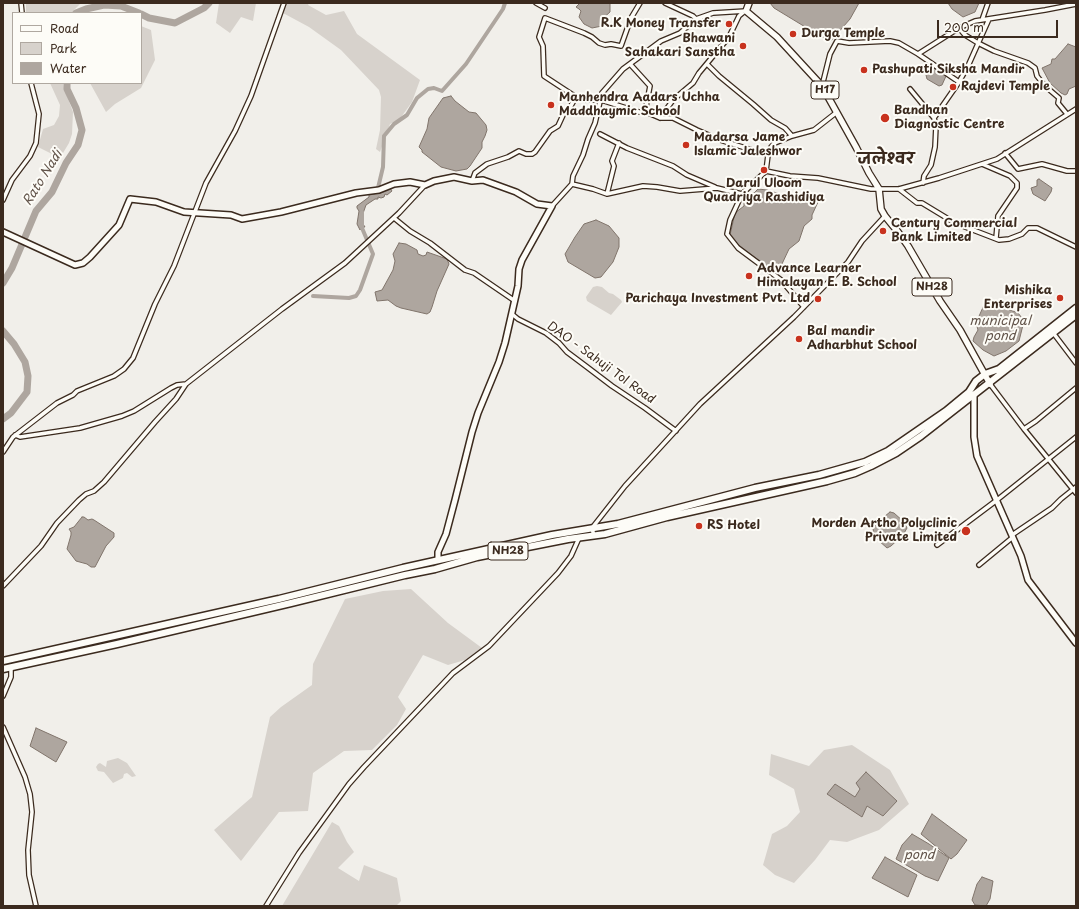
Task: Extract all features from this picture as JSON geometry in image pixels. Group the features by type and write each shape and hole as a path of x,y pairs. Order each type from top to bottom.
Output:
{"highway":[{"path":"985,374 999,369 1076,308"},
{"path":"990,384 1076,315"},
{"name":"NH28","path":"3,669 117,644 404,572 438,560 552,535 592,528 601,524 618,524 755,488 819,475 865,462 888,451 946,410 969,392 976,381 985,374"},
{"name":"NH28","path":"3,662 404,572 435,569 478,557 568,539 605,534 667,517 855,473 890,456 921,436 974,394 990,384"}],"main road":[{"path":"746,11 749,3"},
{"name":"H17","path":"746,11 777,37 822,86 879,189"},
{"name":"NH28","path":"879,189 882,209 885,216 908,246 940,301 960,330 990,384"}],"street":[{"path":"3,452 15,434 57,403 73,395 77,391 114,376 124,369 137,351 155,304 174,266 206,183 232,137 251,96 284,3"},
{"path":"536,3 545,8"},
{"path":"640,3 631,18 621,46 599,43 584,33 545,18 539,37 543,46 544,76 576,97 587,100 601,100 639,112 645,112 660,118 673,118 720,140 768,155"},
{"path":"665,3 693,16 696,19"},
{"path":"982,20 988,3"},
{"path":"918,54 959,28 975,21 1076,4"},
{"path":"438,560 438,552 450,520 472,432 478,413 499,362 512,314 518,286 519,269 522,260 552,206 572,184 595,123 602,93 608,84 623,69 661,41 680,33 696,19 713,13 746,11"},
{"path":"660,118 673,100 693,83 730,37 739,16 746,11"},
{"path":"934,118 949,98 968,66 989,19"},
{"path":"959,28 965,35 978,43 994,51 1028,63 1035,68 1037,76 1045,86 1059,98 1058,103 1067,114"},
{"path":"822,86 830,54 837,42 849,43 890,41 899,43 959,82"},
{"path":"630,64 650,86 645,112"},
{"path":"707,64 771,120 785,128 792,136"},
{"path":"3,200 12,180 30,156 36,143 39,114 31,84"},
{"path":"910,89 934,118 936,126 935,146 931,165 924,176 923,183"},
{"path":"472,181 475,173 487,164 508,157 519,151 526,154 532,154 535,152 550,130 558,126 564,113 569,109 576,97"},
{"path":"766,171 790,176 818,178 871,189 899,189 923,183 997,159 1076,109"},
{"path":"804,307 781,280 738,248 727,234 730,220 742,194 766,171 770,147 775,143 792,136 814,130 837,112"},
{"path":"600,134 627,148 673,166 696,180 717,188 742,194"},
{"path":"607,194 614,166 612,161 619,143"},
{"path":"1005,153 1018,169 1042,164 1067,171 1076,171"},
{"path":"982,164 1010,176 1017,183 1017,188 998,216 996,238"},
{"path":"3,586 41,546 57,523 79,500 86,494 94,491 104,482 176,399 186,384 276,314 345,264 394,218 425,185 434,181 454,177 472,181 483,180 516,192 537,204 552,206"},
{"path":"3,232 75,265 83,263 101,246 119,225 130,199 156,202 184,212 231,215 242,219 356,193 378,190 394,184 410,182 425,185"},
{"path":"572,184 607,194 643,186 680,191 717,188"},
{"path":"899,189 917,203 922,203 955,223 999,240 1009,239 1022,234 1028,228 1037,228 1076,247"},
{"path":"605,534 601,524 606,510 625,486 700,404 804,307 848,262 862,241 885,216"},
{"path":"394,218 465,270 474,273 515,300"},
{"name":"DAO - Sahuji Tol Road","path":"512,314 518,319 546,333 572,356 676,431"},
{"path":"1054,334 1076,363"},
{"path":"15,434 20,438 80,428 122,416 134,411 171,388 177,385 186,384"},
{"path":"990,384 1076,493"},
{"path":"1024,429 1076,388"},
{"path":"974,394 974,436 977,456 1021,556 1028,580 1076,642"},
{"path":"937,545 997,500 1076,437"},
{"path":"979,566 1012,536 1052,508 1074,489"},
{"path":"592,528 594,536"},
{"path":"266,906 299,853 359,772 453,673 489,646 554,578 571,556 579,538"},
{"path":"3,696 11,677 11,667"},
{"path":"3,727 26,777 30,794 32,812 28,850 29,875 36,906"}],"green space":[{"path":"26,3 81,3 73,12 26,12"},
{"path":"219,3 256,3 253,21 241,17 230,33 216,23"},
{"path":"286,3 309,3 308,5 326,15 344,11 357,34 420,80 412,102 399,120 390,124 380,152 376,149 380,130 381,97 379,90 341,50 309,27 283,13"},
{"path":"142,26 151,30 155,60 141,88 115,104 106,112 91,84 142,84"},
{"path":"50,84 63,84 73,112 72,134 69,143 60,158 38,147 43,129 54,125 59,116 60,105"},
{"path":"593,287 602,287 609,293 613,294 622,302 611,315 587,301 586,297"},
{"path":"411,589 448,623 482,648 465,660 448,665 423,655 398,697 406,709 397,725 372,750 344,751 313,773 308,811 279,812 241,861 214,830 252,797 270,717 281,707 312,685 313,664 345,599 383,591"},
{"path":"852,745 890,770 909,804 879,830 847,842 830,840 815,860 794,883 775,875 763,865 772,834 787,826 800,812 794,789 769,775 771,754 809,766 824,750"},
{"path":"118,758 127,763 136,776 132,777 127,773 124,774 123,778 113,783 104,772 98,771 96,767 100,763 106,767 107,761"},
{"path":"332,822 339,826 354,852 338,868 359,881 364,865 397,878 401,901 396,906 282,906"}],"water":[{"path":"580,3 610,3 610,12 601,20 603,24 602,26 592,28 584,24 579,17 581,11 576,7"},
{"path":"770,3 859,3 850,19 830,42 774,8"},
{"path":"948,3 979,3 975,12 963,17 952,9"},
{"path":"1068,44 1076,47 1076,86 1069,89 1065,95 1050,83 1042,68 1051,64 1052,59 1055,59"},
{"path":"932,67 945,73 946,76 942,85 939,86 927,79 926,75"},
{"path":"451,96 469,112 476,113 486,125 487,130 482,142 482,148 470,166 467,169 456,171 441,167 422,152 419,147 427,129 429,118 443,98"},
{"path":"1039,179 1052,188 1045,201 1033,194 1031,188 1037,186 1037,180"},
{"path":"390,188 392,191 387,195 385,194 384,197 381,198 378,197 378,199 375,199 366,205 361,219 365,227 362,227 360,230 357,224 359,211 357,206 369,197 369,193 374,194"},
{"path":"758,189 767,190 796,199 806,197 818,202 812,215 812,219 804,226 799,241 789,249 781,266 773,271 740,246 730,235 735,213 744,206 744,202 749,194 754,193"},
{"path":"596,220 609,226 619,238 619,247 613,262 601,277 595,278 568,262 565,254 584,224"},
{"path":"399,243 406,244 417,250 418,254 423,256 426,255 427,252 447,259 449,264 437,291 430,312 427,314 401,308 388,300 377,301 375,292 382,290 393,270 395,261 393,254"},
{"name":"municipal pond","path":"989,302 1018,313 1024,321 1019,341 1006,351 994,356 983,350 973,341 978,330 976,323 984,305"},
{"path":"890,512 894,513 904,522 907,528 903,535 887,548 878,540 873,529 879,521"},
{"path":"82,517 88,520 94,520 114,533 114,537 106,546 95,567 91,567 87,564 76,561 67,549 71,535 69,529 74,527"},
{"path":"36,728 67,742 56,762 30,746"},
{"path":"866,772 897,801 883,816 867,806 862,817 827,794 835,784 855,797 860,789 856,783"},
{"name":"pond","path":"932,814 967,840 957,854 951,859 921,834"},
{"name":"pond","path":"912,834 949,858 938,881 925,876 896,859 902,845"},
{"path":"885,857 917,875 908,897 872,878"},
{"path":"982,877 993,881 990,899 986,906 975,905 972,900 977,884"}],"waterway":[{"name":"Rato Nadi","path":"142,14 149,18 175,23 204,8 209,3"},
{"path":"375,191 378,188 383,167 384,136 394,124 407,115 417,98 428,89 434,88 442,91 466,64 503,9 505,3"},
{"name":"Rato Nadi","path":"78,12 104,5 121,6 136,12"},
{"name":"Rato Nadi","path":"3,283 12,268 36,211 52,192 66,163 78,145 82,130 76,108 67,89 67,84"},
{"path":"313,296 349,298 356,296 360,290 373,254 362,228 362,212"},
{"name":"Rato Nadi","path":"3,331 14,344 25,362 28,376 27,392 11,413 3,419"}],"place":[{"name":"R.K Money Transfer","path":"729,24"},
{"name":"Durga Temple","path":"793,34"},
{"name":"Bhawani Sahakari Sanstha","path":"743,46"},
{"name":"Pashupati Siksha Mandir","path":"864,70"},
{"name":"Rajdevi Temple","path":"953,87"},
{"name":"Manhendra Aadars Uchha Maddhaymic School","path":"551,105"},
{"name":"Bandhan Diagnostic Centre","path":"885,118"},
{"name":"Madarsa Jame Islamic Jaleshwor","path":"686,145"},
{"name":"Darul Uloom Quadriya Rashidiya","path":"764,170"},
{"name":"Century Commercial Bank Limited","path":"883,231"},
{"name":"Advance Learner Himalayan E. B. School","path":"749,276"},
{"name":"Mishika Enterprises","path":"1060,298"},
{"name":"Parichaya Investment Pvt. Ltd","path":"818,299"},
{"name":"Bal mandir Adharbhut School","path":"799,339"},
{"name":"RS Hotel","path":"699,526"},
{"name":"Morden Artho Polyclinic Private Limited","path":"966,531"}],"district":[{"name":"जलेश्वर","path":"886,160"}]}
